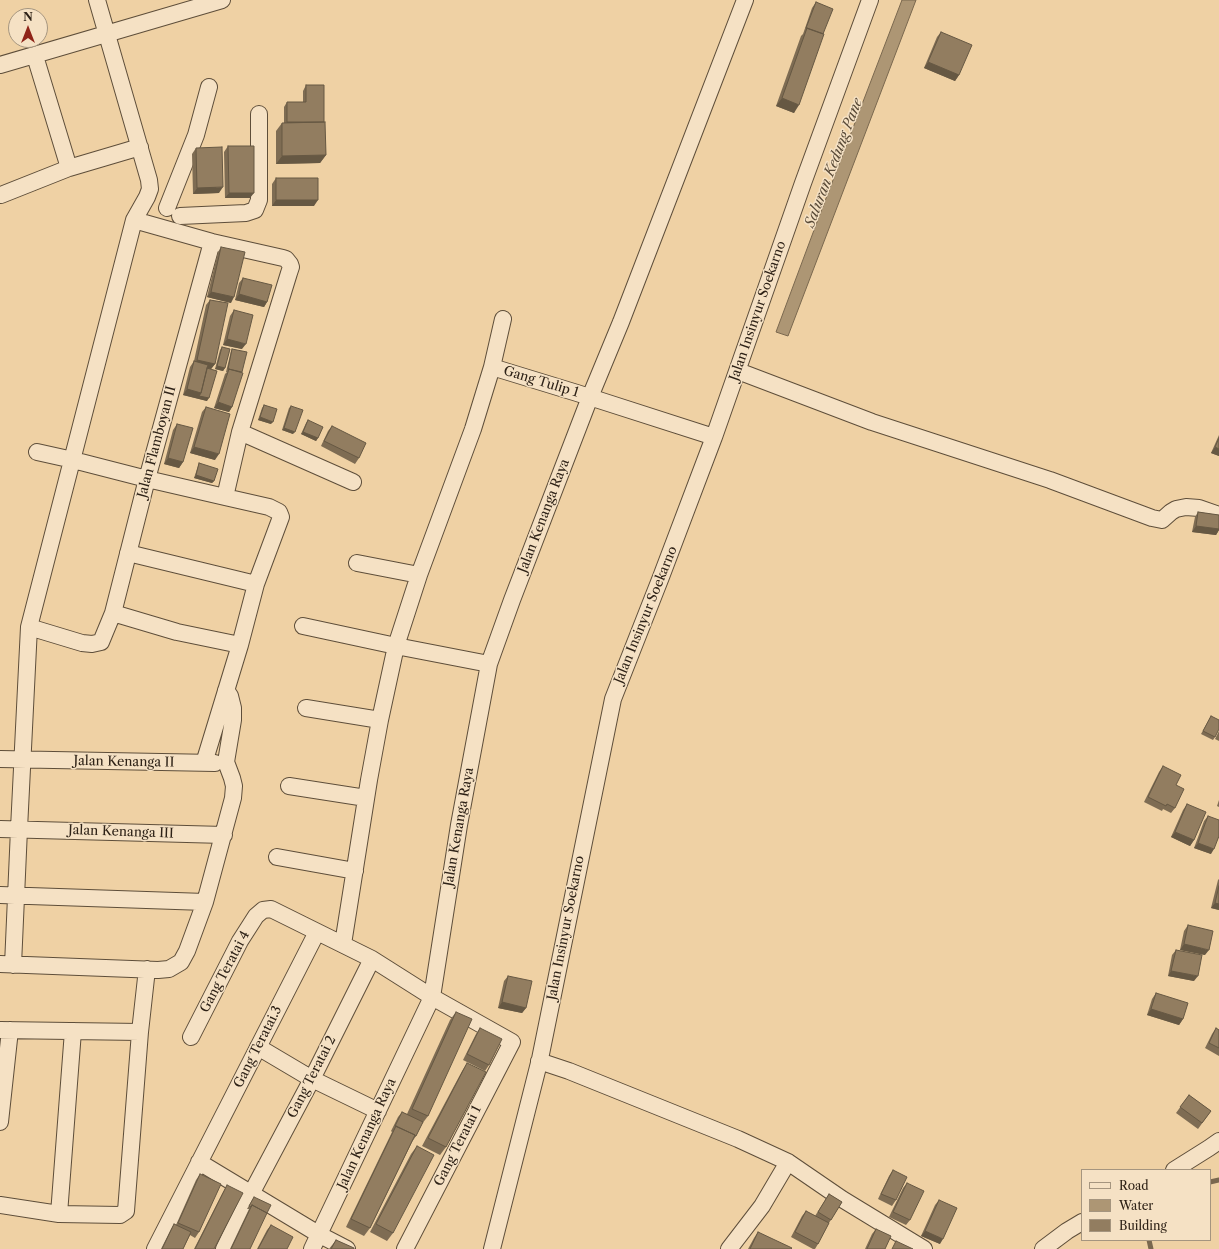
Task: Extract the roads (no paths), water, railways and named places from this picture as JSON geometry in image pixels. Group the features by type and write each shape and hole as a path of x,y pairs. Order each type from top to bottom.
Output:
{"street":[{"path":"97,0 140,147 150,189 148,197 134,220 103,334 73,460 29,627 16,895 7,964 158,970 170,969 181,962 205,902 233,798 234,786 226,762 233,720 233,708 230,696 226,690"},
{"path":"0,66 222,0"},
{"name":"Jalan Kenanga Raya","path":"316,1242 432,997 459,825 489,664 590,397 621,322 745,0"},
{"name":"Jalan Insinyur Soekarno","path":"492,1249 546,1063 613,699 714,437 803,183 870,0"},
{"path":"35,56 69,168"},
{"path":"174,212 208,87"},
{"path":"174,212 246,213 255,210 259,200 259,114"},
{"path":"0,197 69,168 140,147"},
{"path":"148,197 174,212 212,242"},
{"path":"134,220 212,242 283,258 288,261 290,267 240,432 225,497"},
{"name":"Jalan Flamboyan II","path":"29,627 82,643 92,644 101,642 113,613 147,479 212,242"},
{"path":"343,944 366,798 380,720 396,646 419,575 474,429 492,367 503,319"},
{"name":"Gang Tulip 1","path":"492,367 714,437"},
{"path":"738,371 872,422 1050,480 1152,518 1162,520 1176,509 1186,507 1199,508 1219,515"},
{"path":"240,432 353,482"},
{"path":"37,452 269,507 279,512 281,517 256,584 240,645 204,763"},
{"path":"128,553 256,584"},
{"path":"357,563 419,575"},
{"path":"113,613 177,632 240,645"},
{"path":"303,626 489,664"},
{"path":"306,708 380,720"},
{"name":"Jalan Kenanga II","path":"0,759 204,763 226,762"},
{"path":"289,786 366,798"},
{"name":"Jalan Kenanga III","path":"0,828 224,835"},
{"path":"277,857 355,871"},
{"path":"0,895 205,902"},
{"name":"Gang Teratai 4","path":"192,1037 240,941 256,916 263,910 271,909 318,932"},
{"path":"318,932 372,959 432,997"},
{"name":"Gang Teratai.3","path":"155,1249 318,932"},
{"name":"Gang Teratai 2","path":"224,1249 372,959"},
{"path":"0,1205 59,1214 114,1216 120,1215 126,1211 140,1032 147,969"},
{"name":"Gang Teratai 1","path":"405,1249 512,1042 432,997"},
{"path":"0,1122 5,1030 140,1032"},
{"path":"59,1214 73,1031"},
{"path":"258,1047 312,1078 378,1111"},
{"path":"546,1063 738,1138 788,1162 842,1198 924,1249"},
{"path":"1176,1169 1219,1141"},
{"path":"199,1162 251,1194 316,1242 347,1249"},
{"path":"729,1249 762,1206 788,1162"},
{"path":"1043,1249 1081,1223"}],"water":[{"path":"902,0 916,0 788,336 776,332 820,214"}],"waterway":[{"path":"1211,1182 1219,1180"},
{"path":"1149,1241 1151,1249"}],"water label":[{"name":"Saluran Kedung Pane","path":"834,163"}]}
